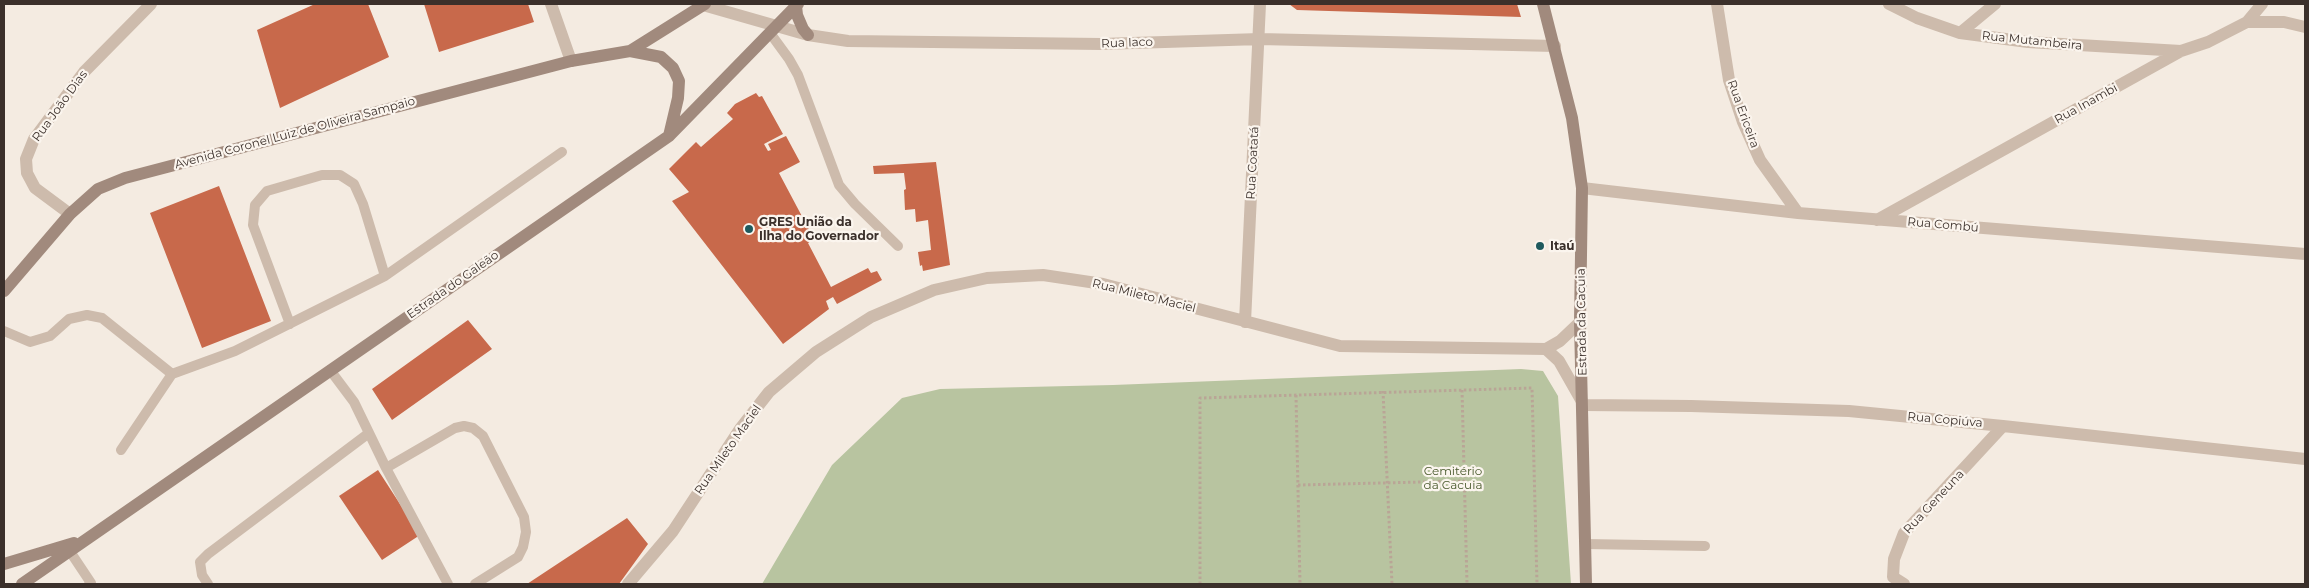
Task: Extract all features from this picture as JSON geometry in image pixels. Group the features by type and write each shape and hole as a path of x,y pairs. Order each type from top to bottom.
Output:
{"main road":[{"path":"630,51 704,4"},
{"name":"Estrada da Cacuia","path":"1543,4 1572,118 1582,188 1580,322 1584,404 1586,584"},
{"name":"Estrada do Galeão","path":"22,584 669,136 797,5"},
{"path":"797,5 797,15 808,35"},
{"name":"Avenida Coronel Luiz de Oliveira Sampaio","path":"4,291 70,214 98,189 125,178 571,61 630,51"},
{"path":"630,51 661,57 673,68 679,82 678,98 669,136"},
{"path":"4,564 86,539"}],"street":[{"name":"Rua João Dias","path":"70,214 35,188 27,173 26,158 34,139 84,72 151,4"},
{"path":"551,4 571,61"},
{"name":"Rua Iaco","path":"704,4 774,30 848,40 1101,44 1260,39 1555,46"},
{"name":"Rua Coatatá","path":"1245,322 1260,39 1260,4"},
{"name":"Rua Ericeira","path":"1717,4 1729,80 1743,122 1760,160 1798,213"},
{"name":"Rua Mutambeira","path":"1889,4 1917,18 1960,33 2028,42 2181,51"},
{"path":"1960,33 1995,4"},
{"path":"2247,22 2262,4"},
{"name":"Rua Inambi","path":"1876,220 1988,156 2181,51 2208,42 2247,22 2284,22 2305,27"},
{"name":"Rua Combú","path":"1582,188 1798,213 2305,254"},
{"name":"Rua Mileto Maciel","path":"628,584 673,531 740,429 770,392 816,352 871,317 934,290 987,278 1043,275 1103,284 1340,346 1546,349"},
{"path":"1580,322 1560,341 1546,349 1559,360 1584,404"},
{"name":"Rua Copiúva","path":"1584,404 1849,411 2305,459"},
{"name":"Rua Geneuna","path":"1904,584 1893,577 1894,559 1904,534 2003,426"}],"lane":[{"path":"774,30 798,75 839,185 855,204 898,246"},
{"path":"121,450 172,374 236,351 385,276 562,152"},
{"path":"290,324 253,225 255,205 267,192 322,175 340,175 354,184 364,204 385,276"},
{"path":"4,331 30,342 50,336 69,319 87,315 102,318 172,374"},
{"path":"330,370 354,402 386,468 448,584"},
{"path":"386,468 455,428 464,426 473,428 482,436 524,517 526,532 523,547 518,558 475,584"},
{"path":"208,584 202,575 200,562 208,554 369,433"},
{"path":"1585,544 1705,546"},
{"path":"69,550 91,582 89,584"}],"path":[{"path":"1200,584 1200,398 1532,388 1537,584"},
{"path":"1462,390 1467,584"},
{"path":"1383,391 1392,584"},
{"path":"1296,395 1300,584"},
{"path":"1298,486 1464,481"}],"green space":[{"name":"Cemitério da Cacuia","path":"1521,369 1543,371 1558,396 1571,584 762,584 832,465 902,398 940,389 1113,385"}],"building":[{"path":"315,4 368,4 389,57 280,108 257,30"},
{"path":"424,4 528,4 534,22 439,52"},
{"path":"1289,4 1517,4 1521,17 1297,10"},
{"path":"756,93 759,97 762,96 783,134 764,144 768,151 771,150 768,144 786,136 800,162 779,173 814,239 808,243 831,287 868,268 871,273 877,271 882,280 837,304 833,297 826,301 829,309 783,344 672,201 689,192 669,169 696,142 701,147 733,119 727,113 735,104"},
{"path":"936,162 950,265 923,271 922,265 920,266 918,252 931,250 928,220 916,222 915,209 905,210 904,190 906,189 904,173 874,174 873,166"},
{"path":"219,186 271,321 202,348 150,213"},
{"path":"468,320 492,349 392,420 372,389"},
{"path":"378,470 420,535 382,560 339,496"},
{"path":"627,518 648,544 619,584 527,584"}],"place":[{"name":"GRES União da Ilha do Governador","path":"749,229"},
{"name":"Itaú","path":"1540,246"}]}
